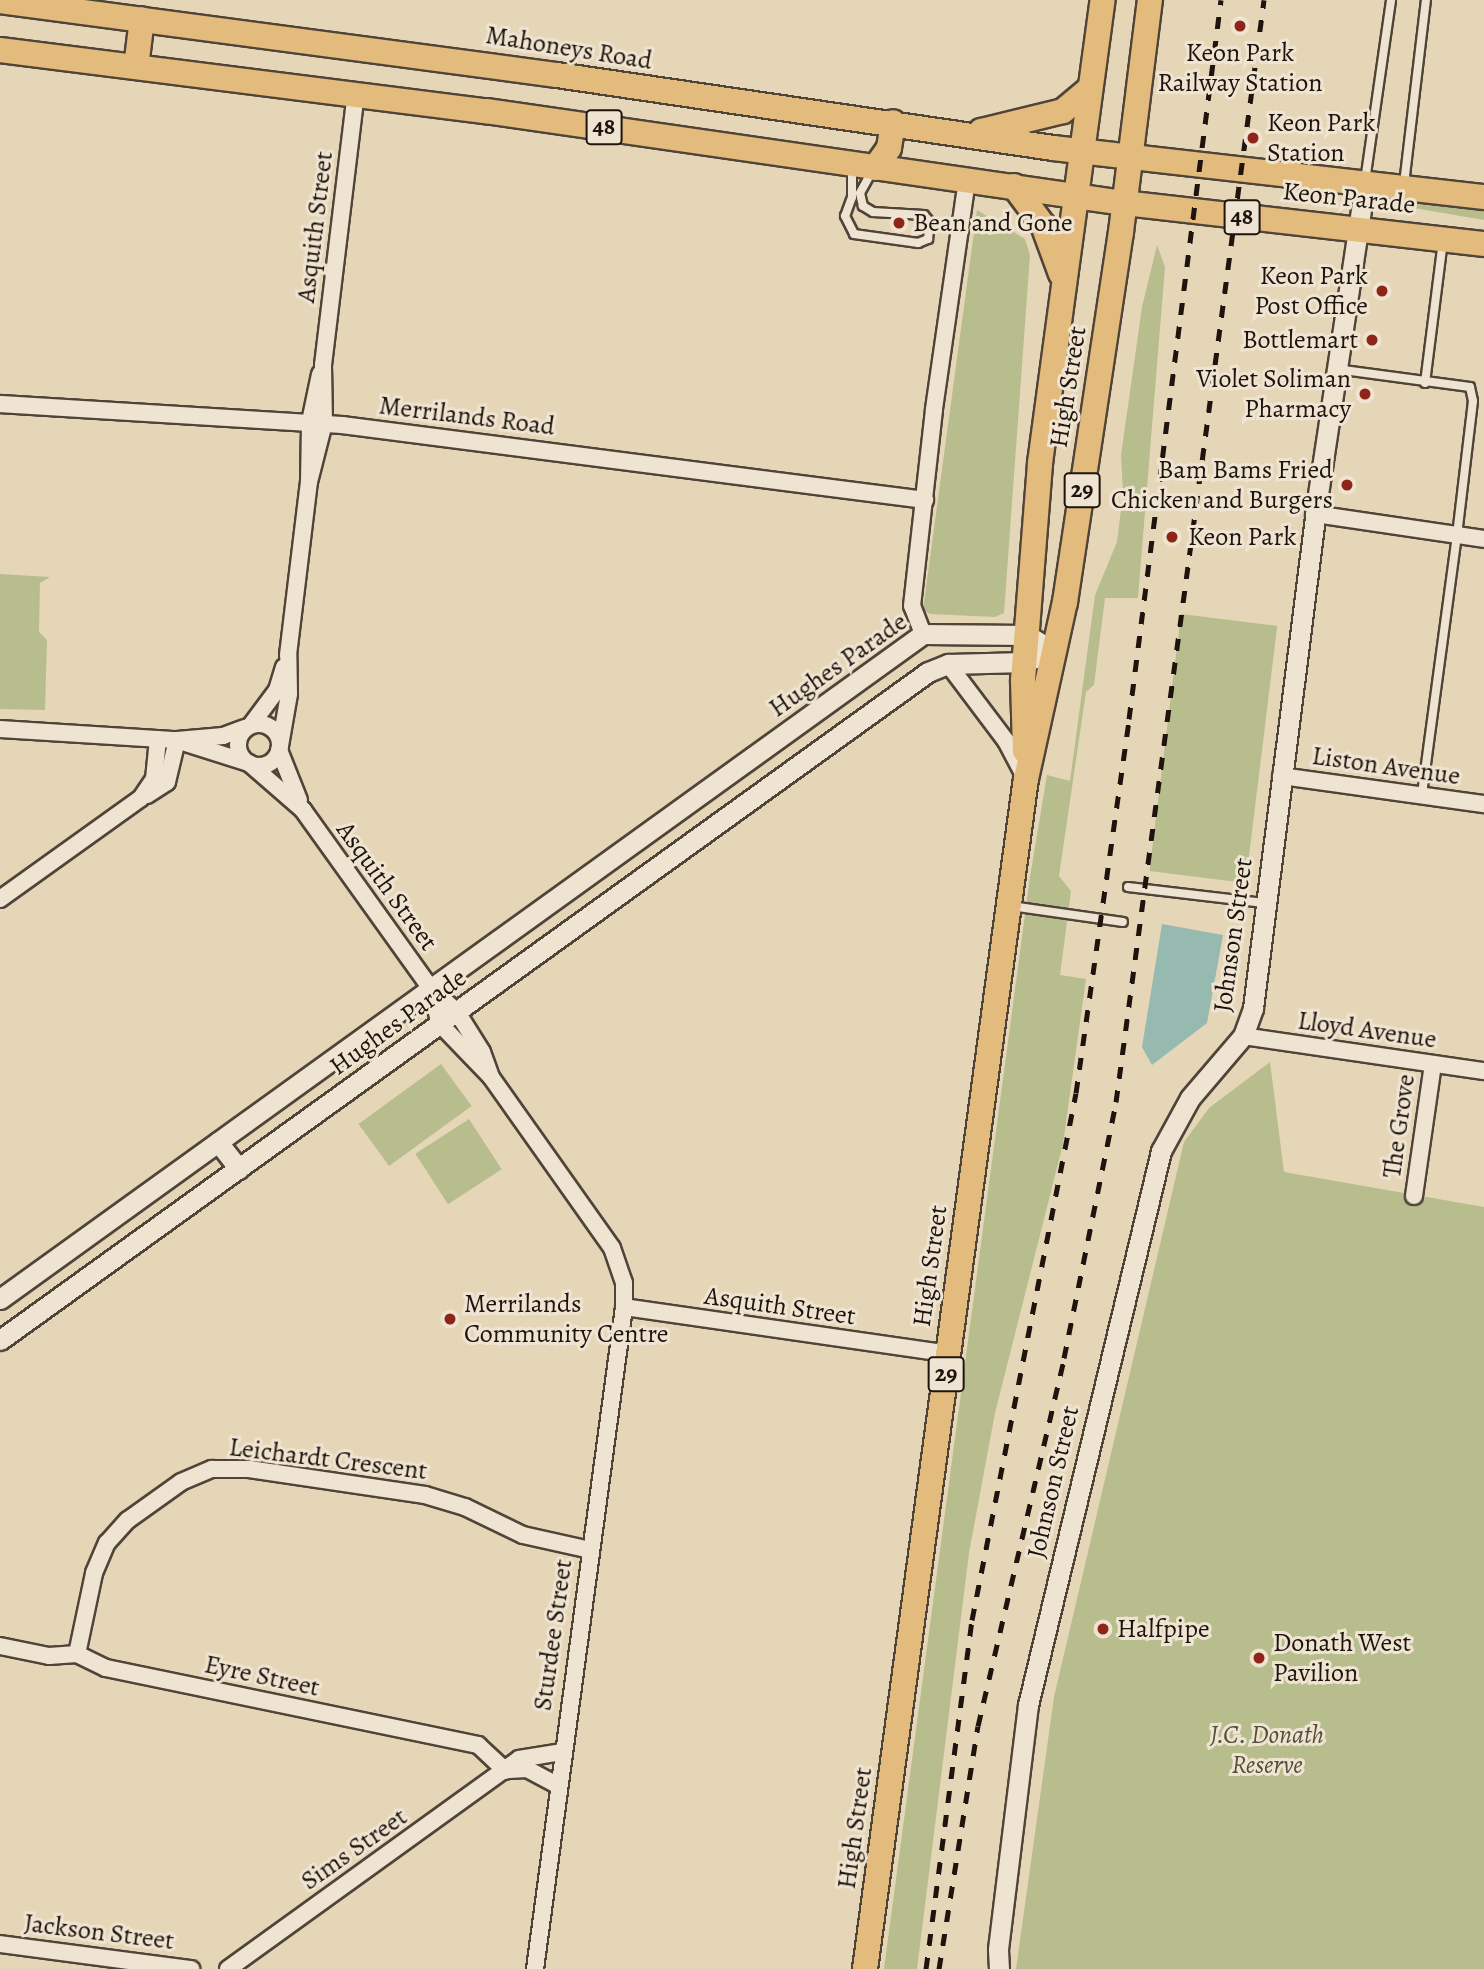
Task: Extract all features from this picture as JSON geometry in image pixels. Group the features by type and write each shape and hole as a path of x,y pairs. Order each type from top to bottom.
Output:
{"main road":[{"name":"High Street","path":"1026,779 1025,662 1038,491 1062,278 1103,0"},
{"name":"High Street","path":"865,1969 1026,779 1048,695 1054,651 1067,593 1124,203 1150,0"},
{"name":"Mahoneys Road","path":"0,1 1129,154"},
{"path":"136,67 142,19"},
{"name":"48","path":"0,50 356,94 1124,203"},
{"path":"974,133 1063,111 1089,89"},
{"path":"863,166 889,148 893,121"},
{"name":"Keon Parade","path":"1129,154 1484,197"},
{"path":"1014,186 1043,225 1062,278"},
{"name":"Keon Parade","path":"1124,203 1484,244"}],"street":[{"name":"Asquith Street","path":"303,810 280,748 289,694 288,655 356,94"},
{"path":"923,634 912,606 967,180"},
{"name":"Johnson Street","path":"990,1969 999,1959 1028,1705 1161,1151 1190,1098 1243,1036 1253,1008 1315,514 1365,184"},
{"name":"Merrilands Road","path":"0,404 317,423 925,500"},
{"path":"1315,514 1484,539"},
{"name":"Hughes Parade","path":"0,1299 923,634 1027,635"},
{"path":"1027,635 1054,651"},
{"name":"Hughes Parade","path":"0,1340 876,708 948,664 1025,662 1054,651"},
{"name":"Asquith Street","path":"248,727 277,690 288,655"},
{"path":"948,664 1006,741 1026,779"},
{"path":"856,683 876,708"},
{"path":"0,729 177,740 223,736 248,727 271,728 280,748 267,764 248,763 237,745 248,727"},
{"path":"141,798 154,779 158,739"},
{"name":"Asquith Street","path":"177,740 248,763 273,780 303,810 431,989 457,1012 482,1052 491,1077"},
{"path":"0,899 167,782 177,740"},
{"name":"Liston Avenue","path":"1281,776 1484,804"},
{"name":"Asquith Street","path":"431,989 440,1024 491,1077 612,1248 624,1283 624,1307 949,1354"},
{"name":"Lloyd Avenue","path":"1243,1036 1484,1072"},
{"name":"The Grove","path":"1414,1196 1433,1064"},
{"path":"218,1142 239,1169"},
{"name":"Sturdee Street","path":"535,1969 557,1785 624,1307"},
{"name":"Leichardt Crescent","path":"77,1654 94,1573 107,1542 128,1520 180,1482 212,1469 249,1469 425,1495 465,1507 523,1535 590,1550"},
{"name":"Eyre Street","path":"0,1646 49,1656 77,1654 106,1668 478,1745 508,1770"},
{"name":"Sims Street","path":"228,1969 531,1754 562,1752"},
{"path":"508,1770 527,1769 557,1785"},
{"name":"Jackson Street","path":"0,1944 191,1969"}],"lane":[{"path":"1365,184 1391,0"},
{"path":"1403,187 1426,0"},
{"path":"863,166 863,206 873,212 924,215 930,222 928,239 918,243 854,234 845,216 863,166"},
{"path":"1425,383 1444,238"},
{"path":"1336,369 1470,387 1473,401 1422,795"},
{"path":"1128,887 1265,903"},
{"path":"1008,906 1122,922"}],"green space":[{"path":"1398,196 1484,208 1484,220 1396,205"},
{"path":"977,210 1025,239 1030,255 1004,613 995,617 930,614 923,610"},
{"path":"1157,245 1165,267 1138,598 1105,598 1094,685 1086,692 1059,876 1071,891 1060,975 1086,979 1063,1144 995,1413 969,1553 917,1969 884,1969 1030,877 1047,775 1070,781 1095,595 1117,542 1123,493 1121,455 1142,307"},
{"path":"0,574 50,577 40,583 39,632 47,640 45,710 0,709"},
{"path":"1181,614 1277,626 1246,883 1149,871"},
{"name":"J.C. Donath Reserve","path":"1270,1062 1284,1172 1484,1207 1484,1969 1016,1969 1054,1697 1184,1142 1209,1108"},
{"path":"441,1064 472,1106 389,1166 358,1124"},
{"path":"469,1119 502,1169 448,1204 415,1154"}],"water":[{"path":"1162,924 1223,935 1207,1023 1152,1065 1142,1047"}],"railway":[{"path":"926,1969 972,1620 1076,1093 1129,719 1221,0"},
{"path":"939,1969 978,1726 1064,1358 1116,1102 1264,0"}],"place":[{"name":"Keon Park Railway Station","path":"1240,26"},
{"name":"Keon Park Station","path":"1253,138"},
{"name":"Bean and Gone","path":"899,223"},
{"name":"Keon Park Post Office","path":"1382,291"},
{"name":"Bottlemart","path":"1372,340"},
{"name":"Violet Soliman Pharmacy","path":"1365,394"},
{"name":"Bam Bams Fried Chicken and Burgers","path":"1347,485"},
{"name":"Keon Park","path":"1172,537"},
{"name":"Merrilands Community Centre","path":"450,1319"},
{"name":"Halfpipe","path":"1103,1629"},
{"name":"Donath West Pavilion","path":"1259,1658"}]}
